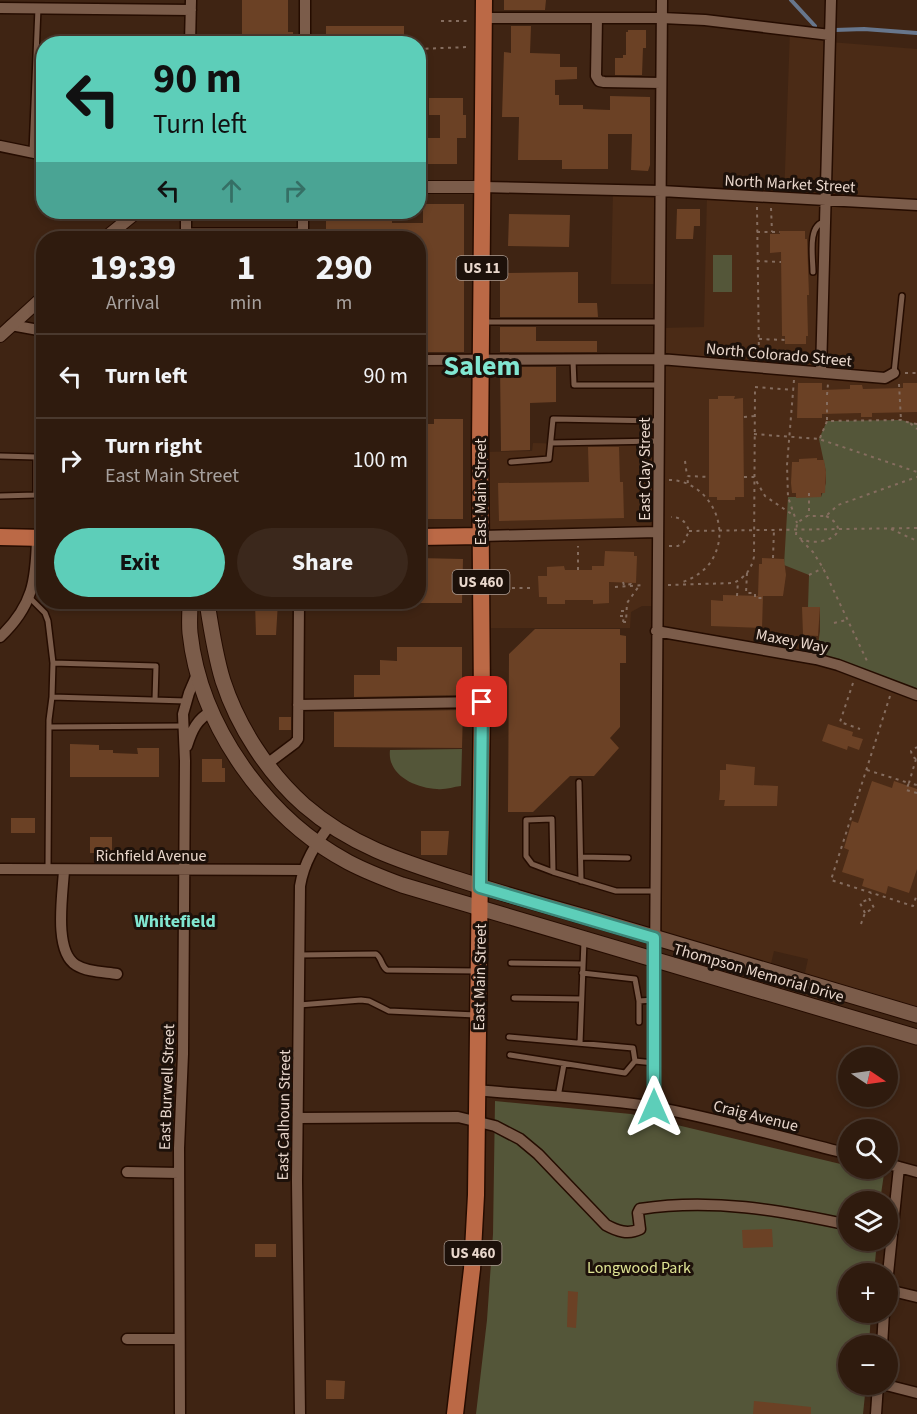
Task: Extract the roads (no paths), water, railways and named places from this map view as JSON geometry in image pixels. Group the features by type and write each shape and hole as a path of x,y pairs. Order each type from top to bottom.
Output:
{"main road":[{"name":"East Main Street","path":"455,1414 472,1269 476,1195 482,702 480,361 484,0"},
{"path":"426,537 481,536"},
{"path":"0,537 36,538"},
{"name":"Thompson Memorial Drive","path":"190,609 190,633 198,672 212,711 239,761 275,806 317,842 346,861 402,885 917,1037"},
{"name":"Thompson Memorial Drive","path":"208,609 223,682 248,736 267,764 303,804 330,825 362,845 386,856 480,887 917,1015"}],"street":[{"path":"305,0 305,36"},
{"name":"East Clay Street","path":"654,1107 662,0"},
{"path":"821,372 831,0"},
{"path":"0,8 190,5 190,36"},
{"path":"597,18 596,76 599,81 661,83"},
{"path":"484,19 662,18 705,20 830,35"},
{"path":"0,146 36,154"},
{"path":"426,187 483,187"},
{"name":"North Market Street","path":"483,187 662,190 917,205"},
{"path":"114,231 128,219"},
{"path":"0,336 6,324 36,302"},
{"path":"6,324 36,330"},
{"name":"North Colorado Street","path":"426,360 660,359 885,378 894,373"},
{"path":"481,536 658,532"},
{"path":"0,637 19,615 29,597 36,572"},
{"path":"267,764 295,743 297,738 299,609"},
{"name":"Maxey Way","path":"657,630 816,659 917,695"},
{"name":"East Burwell Street","path":"180,1414 179,1173 183,1054 185,761 183,714 198,672"},
{"path":"298,705 482,702"},
{"name":"East Burwell Street","path":"185,761 187,745 193,728 199,720 212,711"},
{"name":"East Calhoun Street","path":"300,1414 298,955 300,886 308,857 330,825"},
{"name":"Richfield Avenue","path":"0,869 303,870"},
{"path":"64,870 62,938 67,956 74,964 83,968 117,974"},
{"name":"Craig Avenue","path":"477,1090 654,1107 838,1151"},
{"path":"298,1118 458,1117 501,1128 520,1139 538,1154 606,1225 625,1232 637,1232 640,1229 638,1212 640,1209 690,1205 731,1205 770,1209 838,1223"},
{"path":"898,1167 917,1172"},
{"path":"127,1172 179,1173"},
{"path":"898,1292 917,1297"},
{"path":"127,1339 180,1339"},
{"path":"898,1388 917,1393"},
{"path":"876,1414 879,1395"}],"lane":[{"path":"38,8 38,36"},
{"path":"813,272 813,235 816,226 821,222 826,222"},
{"path":"894,373 902,296"},
{"path":"481,322 660,322"},
{"path":"573,360 574,385 659,385"},
{"path":"511,462 549,459 553,419 659,421"},
{"path":"551,442 659,441"},
{"path":"0,456 36,457 36,495 0,495"},
{"path":"29,597 36,604"},
{"path":"41,609 48,621 53,663 49,727 48,869"},
{"path":"53,663 156,666 155,700"},
{"path":"52,697 186,701"},
{"path":"49,727 183,726"},
{"path":"579,782 581,881"},
{"path":"553,872 552,819 526,820 528,861 553,872 616,891 655,891"},
{"path":"581,857 628,858"},
{"path":"580,1043 584,939"},
{"path":"298,955 376,954 387,970 479,971"},
{"path":"511,963 583,964"},
{"path":"582,973 636,979 639,1022"},
{"path":"514,998 581,999"},
{"path":"298,1005 361,1000 369,1001 389,1011 478,1015"},
{"path":"639,1001 654,1000"},
{"path":"509,1037 633,1048 635,1061 625,1073 510,1055"},
{"path":"635,1061 654,1063"},
{"path":"558,1097 564,1064"}],"waterway":[{"path":"791,0 815,26"},
{"path":"835,30 864,29 917,33"}],"district":[{"name":"Salem","path":"482,365"},
{"name":"Whitefield","path":"175,921"}],"park label":[{"name":"Longwood Park","path":"639,1267"}]}
